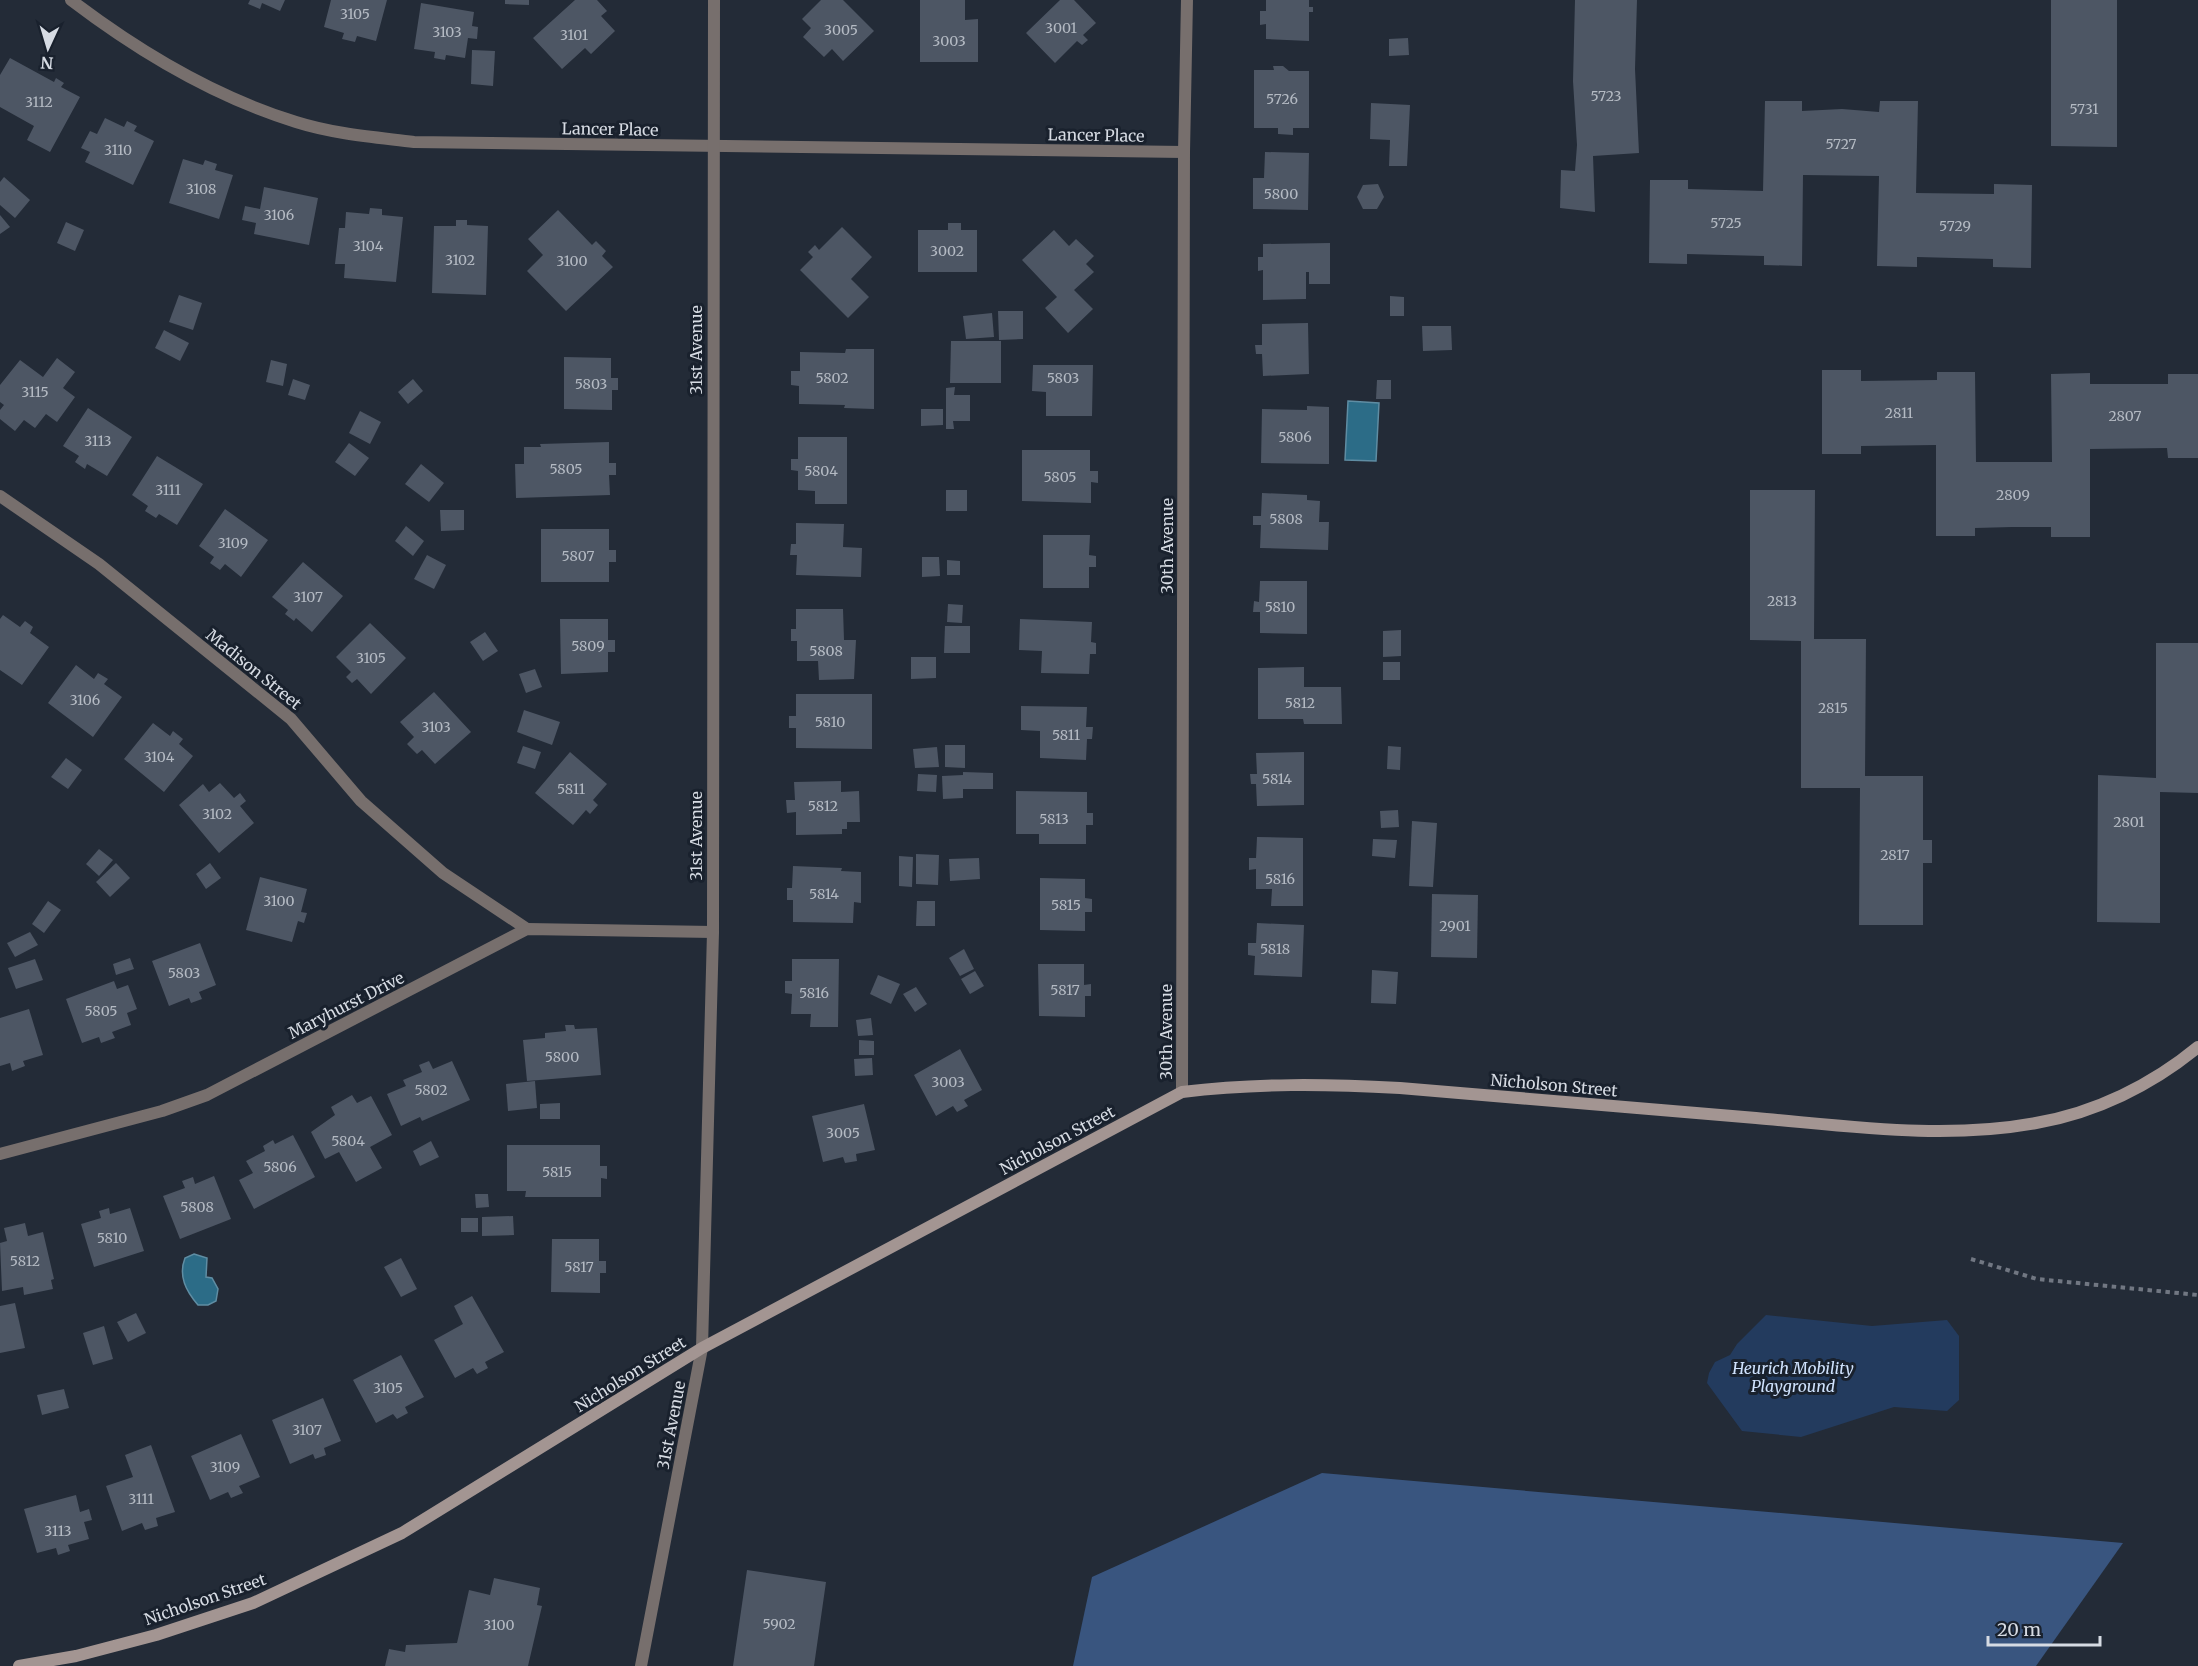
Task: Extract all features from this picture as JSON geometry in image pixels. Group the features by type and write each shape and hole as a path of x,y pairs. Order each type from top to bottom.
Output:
{"street":[{"name":"Lancer Place","path":"71,0 108,28 191,78 286,118 328,130 414,142 1184,152"},
{"name":"31st Avenue","path":"641,1666 702,1348 712,932 714,0"},
{"name":"30th Avenue","path":"1182,1092 1184,152 1187,0"},
{"name":"Madison Street","path":"0,496 99,564 291,719 361,801 443,873 527,929"},
{"name":"Maryhurst Drive","path":"0,1154 162,1111 207,1095 527,929 712,932"},
{"name":"Nicholson Street","path":"19,1666 76,1656 156,1635 264,1598 402,1533 702,1348 1182,1092 1245,1085 1326,1084 1412,1089 1906,1131 1992,1130 2038,1123 2085,1110 2136,1089 2178,1063 2198,1047"}],"path":[{"path":"1971,1259 2037,1278 2198,1295"}],"green space":[{"name":"Heurich Mobility Playground","path":"1766,1315 1872,1326 1947,1320 1959,1336 1959,1400 1947,1411 1894,1407 1801,1437 1742,1431 1707,1383 1709,1373 1715,1362 1730,1355 1737,1344"}],"shaded area":[{"path":"1348,401 1379,403 1376,461 1345,460"},
{"path":"194,1254 207,1258 206,1277 212,1278 218,1289 216,1301 208,1305 198,1305 184,1283 182,1271 185,1258"},
{"path":"1322,1473 2123,1543 2036,1666 1073,1666 1092,1577"}],"building":[{"path":"250,0 285,0 280,11 262,3 260,9 248,4"},
{"path":"331,0 387,0 376,41 357,36 355,42 342,39 344,33 324,27"},
{"path":"505,0 529,0 529,5 505,4"},
{"path":"575,0 597,0 607,11 601,16 615,31 591,54 585,48 562,69 533,38"},
{"path":"821,0 843,0 874,31 843,61 832,49 824,57 803,37 811,28 802,19"},
{"path":"920,0 965,0 965,20 978,19 978,62 920,62"},
{"path":"1060,0 1074,0 1096,23 1083,35 1088,40 1082,45 1077,41 1055,63 1026,33"},
{"path":"1266,0 1309,0 1309,7 1313,7 1313,12 1309,12 1309,41 1266,39 1266,24 1260,25 1260,11 1266,11"},
{"path":"1575,0 1637,0 1635,69 1639,153 1593,156 1595,212 1560,208 1561,170 1575,171 1577,145 1573,81"},
{"path":"2051,0 2117,0 2117,147 2051,146"},
{"path":"421,3 474,12 472,26 478,27 477,39 468,38 465,58 446,55 445,60 434,58 435,52 414,49"},
{"path":"1408,38 1409,55 1389,56 1389,39"},
{"path":"472,50 495,51 493,86 471,84"},
{"path":"10,58 54,82 56,78 64,83 61,87 80,97 50,152 27,140 34,126 0,107 0,75"},
{"path":"1273,66 1283,66 1289,71 1309,71 1309,128 1293,128 1293,135 1278,134 1278,128 1254,128 1254,70 1274,70"},
{"path":"1765,101 1802,101 1802,111 1842,109 1879,112 1880,101 1918,101 1916,193 1994,194 1994,184 2032,185 2031,268 1993,267 1993,259 1917,257 1917,267 1877,266 1879,176 1803,175 1802,266 1764,265 1764,256 1687,254 1687,264 1649,263 1650,180 1688,180 1688,189 1763,191"},
{"path":"1371,103 1410,105 1407,166 1389,166 1390,140 1370,139"},
{"path":"105,118 124,127 127,121 137,126 134,131 154,141 133,185 85,162 90,152 81,148 90,131 97,134"},
{"path":"1265,152 1309,153 1308,210 1253,209 1253,178 1264,178"},
{"path":"183,159 203,165 205,160 217,164 215,170 233,175 219,219 169,203"},
{"path":"4,177 30,200 15,218 0,205 0,182"},
{"path":"1378,184 1384,197 1377,209 1363,209 1357,197 1363,185"},
{"path":"264,187 318,198 309,245 254,234 256,223 242,220 245,206 260,209"},
{"path":"370,208 382,209 382,215 403,217 396,282 344,278 345,264 335,264 339,228 345,228 346,212 369,214"},
{"path":"558,210 592,245 596,241 606,251 602,256 613,267 566,311 527,271 543,255 528,239"},
{"path":"0,215 10,227 0,234"},
{"path":"456,220 467,220 467,225 488,226 486,295 432,293 434,226 456,226"},
{"path":"66,222 84,230 75,251 57,243"},
{"path":"948,223 961,223 961,230 977,230 977,272 918,272 918,230 948,230"},
{"path":"842,227 872,257 851,279 869,297 848,318 800,270 813,257 808,252 815,245 819,250"},
{"path":"1054,230 1069,246 1076,239 1094,256 1086,264 1094,272 1074,290 1093,309 1068,333 1045,308 1057,297 1022,260"},
{"path":"1330,243 1330,284 1309,284 1309,272 1306,272 1306,299 1263,300 1263,270 1258,271 1258,257 1263,257 1263,244"},
{"path":"179,295 202,303 193,330 169,322"},
{"path":"1390,296 1404,297 1404,316 1390,316"},
{"path":"998,311 1023,311 1023,339 999,340"},
{"path":"992,313 994,337 966,339 963,316"},
{"path":"1308,323 1309,374 1263,376 1262,354 1256,354 1255,345 1262,345 1262,324"},
{"path":"1422,326 1451,326 1452,350 1423,351"},
{"path":"164,330 189,343 180,361 155,348"},
{"path":"951,341 1001,341 1001,383 950,383"},
{"path":"846,349 874,349 874,409 844,408 845,405 799,404 799,386 791,385 791,371 800,371 800,352 845,353"},
{"path":"564,357 611,358 611,378 618,378 618,390 612,390 612,410 564,409"},
{"path":"57,358 75,372 63,388 75,397 57,422 46,414 35,428 24,420 15,431 0,419 0,410 4,405 0,402 0,385 20,360 43,377"},
{"path":"271,360 287,364 283,386 266,382"},
{"path":"1033,365 1093,365 1092,416 1046,416 1046,392 1032,391"},
{"path":"1822,370 1861,370 1861,381 1937,380 1937,372 1975,372 1976,462 2052,462 2051,374 2090,373 2090,384 2168,384 2168,374 2198,374 2198,458 2168,458 2167,448 2090,449 2090,537 2051,537 2051,527 1975,528 1975,536 1936,536 1936,445 1861,446 1861,454 1822,454"},
{"path":"293,379 310,385 305,400 288,395"},
{"path":"413,379 423,391 408,404 398,392"},
{"path":"1377,380 1391,380 1391,399 1376,399"},
{"path":"955,387 954,395 970,395 970,421 953,421 954,429 946,429 946,388"},
{"path":"1307,406 1329,407 1329,464 1261,463 1262,409 1307,410"},
{"path":"88,408 132,437 107,476 87,464 85,469 75,462 79,456 63,446"},
{"path":"921,409 943,409 943,425 921,426"},
{"path":"360,411 381,422 370,444 349,433"},
{"path":"798,437 847,437 847,504 815,504 815,491 798,490 798,471 791,470 791,459 798,459"},
{"path":"609,442 609,463 616,463 616,475 609,475 610,495 516,498 515,464 524,464 524,447 541,447 540,444"},
{"path":"349,443 369,458 355,476 335,462"},
{"path":"1022,450 1090,450 1090,471 1098,471 1098,483 1091,482 1091,503 1022,501"},
{"path":"157,456 203,484 177,525 159,514 156,518 145,511 148,506 132,495"},
{"path":"421,464 444,483 429,502 405,484"},
{"path":"946,490 967,490 967,511 946,511"},
{"path":"1750,490 1815,490 1814,639 1866,639 1865,776 1923,776 1923,840 1932,840 1932,863 1923,863 1923,925 1859,925 1860,788 1801,788 1801,641 1750,640"},
{"path":"1262,493 1307,495 1307,500 1320,501 1319,522 1329,522 1328,550 1260,548 1261,525 1253,525 1253,516 1261,516"},
{"path":"225,509 268,540 241,577 225,564 220,570 210,563 214,557 199,546"},
{"path":"440,510 464,510 464,530 441,531"},
{"path":"796,523 844,524 843,547 862,548 861,577 796,575 797,555 790,555 791,544 796,544"},
{"path":"406,526 424,541 413,556 395,541"},
{"path":"541,529 609,529 609,550 616,550 616,562 609,562 609,582 541,582"},
{"path":"1043,535 1090,535 1089,555 1096,556 1096,567 1089,567 1089,588 1043,588"},
{"path":"427,555 446,565 434,589 414,579"},
{"path":"922,557 939,557 940,576 922,577"},
{"path":"947,560 960,561 960,575 947,575"},
{"path":"303,562 343,596 312,632 296,618 294,621 285,614 288,610 272,597"},
{"path":"1260,581 1307,581 1307,634 1260,633 1260,612 1253,612 1254,601 1259,602"},
{"path":"948,604 963,605 962,623 947,622"},
{"path":"796,609 843,609 844,640 856,640 854,679 819,680 818,661 797,661 797,641 791,641 791,629 796,629"},
{"path":"3,615 20,627 25,621 33,627 30,633 49,647 22,685 0,670 0,619"},
{"path":"560,619 608,619 608,640 615,640 615,652 608,652 608,672 561,674"},
{"path":"1020,619 1092,622 1091,642 1096,643 1096,654 1090,654 1089,674 1041,673 1042,651 1019,650"},
{"path":"370,623 406,658 371,694 357,679 352,683 346,677 351,672 336,657"},
{"path":"945,626 970,626 970,653 944,653"},
{"path":"1401,630 1401,656 1383,657 1383,631"},
{"path":"485,632 498,651 483,661 470,642"},
{"path":"2156,643 2198,643 2198,793 2160,792 2160,923 2097,922 2098,775 2156,778"},
{"path":"911,657 936,657 936,678 911,679"},
{"path":"1383,662 1400,662 1400,680 1383,680"},
{"path":"76,665 94,679 98,673 108,679 104,684 122,697 93,737 48,703"},
{"path":"1304,667 1304,687 1341,687 1342,724 1304,724 1303,719 1258,719 1258,668"},
{"path":"535,669 542,687 526,693 519,674"},
{"path":"434,692 471,732 435,764 422,750 417,754 407,744 414,737 400,722"},
{"path":"796,694 872,694 872,749 796,748 796,728 789,728 789,716 796,716"},
{"path":"1021,706 1087,707 1086,727 1093,727 1092,739 1087,739 1086,760 1040,758 1040,731 1021,730"},
{"path":"524,710 560,722 552,745 517,732"},
{"path":"153,723 170,736 173,731 183,739 179,744 193,756 164,792 124,759"},
{"path":"945,745 965,745 965,768 945,767"},
{"path":"523,746 541,752 535,769 517,763"},
{"path":"1388,746 1401,747 1400,770 1387,769"},
{"path":"937,747 939,767 915,768 913,749"},
{"path":"570,752 607,784 593,800 598,805 590,814 586,810 573,825 535,793"},
{"path":"1304,752 1304,805 1257,806 1256,784 1251,784 1250,774 1257,774 1256,753"},
{"path":"66,758 82,770 68,789 51,777"},
{"path":"963,772 993,773 993,789 963,789 963,798 943,799 942,776 963,775"},
{"path":"918,774 937,775 936,792 917,791"},
{"path":"841,781 841,792 859,791 860,822 847,822 847,829 842,829 842,834 796,835 796,812 787,813 786,800 795,800 794,782"},
{"path":"220,783 234,798 240,793 246,801 240,806 254,823 219,853 179,805 203,784 209,792"},
{"path":"1016,791 1087,792 1087,813 1093,813 1093,825 1086,825 1086,844 1039,844 1039,834 1016,834"},
{"path":"1398,810 1399,827 1381,828 1380,811"},
{"path":"1412,821 1437,823 1433,887 1409,886"},
{"path":"1257,837 1303,838 1303,906 1271,906 1272,889 1256,889 1256,869 1249,870 1249,858 1256,858"},
{"path":"1373,839 1397,840 1395,858 1372,856"},
{"path":"99,849 113,860 99,876 86,864"},
{"path":"916,854 939,855 938,885 916,884"},
{"path":"899,856 913,857 912,887 899,886"},
{"path":"979,858 980,879 950,881 949,859"},
{"path":"116,863 130,878 110,897 96,882"},
{"path":"210,863 221,878 206,889 196,874"},
{"path":"793,866 842,868 841,871 861,872 861,903 854,902 853,923 793,922 793,900 787,900 787,888 792,888"},
{"path":"260,877 307,889 301,912 307,913 304,923 298,921 292,942 246,930"},
{"path":"1040,878 1085,879 1085,898 1092,899 1092,912 1085,912 1085,931 1040,930"},
{"path":"1432,894 1478,895 1477,958 1431,957"},
{"path":"48,901 61,910 44,933 32,924"},
{"path":"917,901 935,901 935,926 916,926"},
{"path":"1257,923 1304,925 1302,977 1254,975 1255,956 1248,955 1248,943 1256,943"},
{"path":"30,932 38,945 15,957 7,943"},
{"path":"200,943 216,985 199,992 202,999 191,1003 189,998 169,1006 152,961"},
{"path":"964,949 974,969 960,976 949,958"},
{"path":"130,958 134,969 116,975 113,964"},
{"path":"35,959 43,980 16,989 8,968"},
{"path":"792,959 839,959 838,1027 810,1027 811,1014 791,1014 792,994 785,993 785,981 792,981"},
{"path":"1038,964 1084,964 1084,985 1091,984 1091,996 1085,996 1085,1017 1039,1016"},
{"path":"1372,970 1398,972 1396,1004 1371,1003"},
{"path":"975,971 984,986 970,994 961,979"},
{"path":"878,975 900,984 891,1004 870,994"},
{"path":"114,981 117,989 128,985 137,1009 127,1013 131,1025 112,1032 115,1038 101,1043 99,1037 82,1043 66,999"},
{"path":"916,987 927,1004 915,1012 903,994"},
{"path":"29,1009 43,1055 23,1061 25,1066 12,1071 10,1063 0,1066 0,1018"},
{"path":"871,1018 873,1035 858,1036 856,1020"},
{"path":"565,1025 574,1025 575,1029 597,1028 601,1075 527,1081 523,1040 545,1038 545,1033 566,1031"},
{"path":"859,1040 874,1041 874,1055 859,1055"},
{"path":"960,1049 982,1090 964,1100 968,1106 957,1112 953,1106 936,1116 914,1075"},
{"path":"872,1058 873,1075 855,1076 854,1059"},
{"path":"429,1061 433,1069 452,1061 470,1100 422,1121 420,1117 401,1126 387,1094 406,1086 403,1080 422,1072 419,1065"},
{"path":"535,1081 537,1108 508,1111 506,1084"},
{"path":"352,1095 357,1103 371,1096 392,1135 370,1147 382,1168 356,1182 339,1152 325,1159 311,1132 335,1115 331,1107"},
{"path":"560,1103 560,1119 540,1119 540,1104"},
{"path":"864,1104 875,1150 856,1154 857,1161 845,1163 843,1157 823,1162 812,1116"},
{"path":"293,1135 315,1177 254,1209 239,1180 253,1173 246,1161 265,1151 263,1146 273,1140 275,1144"},
{"path":"431,1141 439,1157 420,1166 413,1151"},
{"path":"507,1145 600,1145 600,1166 607,1166 607,1179 601,1178 601,1197 525,1197 526,1191 507,1191"},
{"path":"214,1176 231,1219 180,1239 163,1196 185,1188 182,1181 193,1177 195,1184"},
{"path":"475,1194 488,1194 489,1207 476,1208"},
{"path":"109,1208 110,1214 130,1208 144,1251 94,1267 81,1224 101,1218 99,1211"},
{"path":"513,1216 514,1235 482,1236 482,1217"},
{"path":"461,1218 478,1218 478,1232 461,1232"},
{"path":"25,1223 28,1236 43,1232 54,1279 51,1280 53,1289 24,1295 23,1287 2,1291 0,1243 7,1241 4,1228"},
{"path":"552,1239 599,1239 599,1261 606,1261 606,1273 600,1273 600,1293 551,1292"},
{"path":"401,1258 417,1289 401,1297 384,1267"},
{"path":"472,1296 504,1352 485,1362 488,1368 477,1374 473,1368 455,1378 434,1340 463,1324 454,1306"},
{"path":"15,1303 25,1348 0,1353 0,1306"},
{"path":"136,1313 146,1333 128,1342 117,1322"},
{"path":"104,1326 113,1359 93,1365 83,1333"},
{"path":"401,1355 424,1397 405,1407 408,1413 397,1419 393,1414 376,1423 353,1380"},
{"path":"64,1389 69,1408 42,1415 37,1395"},
{"path":"323,1398 341,1441 324,1448 326,1455 315,1459 313,1454 290,1464 272,1420"},
{"path":"241,1434 260,1477 239,1486 243,1493 231,1498 228,1492 210,1500 191,1456"},
{"path":"151,1445 175,1512 156,1518 158,1526 145,1530 142,1523 122,1531 106,1486 133,1477 125,1455"},
{"path":"76,1495 80,1512 89,1509 92,1520 84,1522 89,1539 68,1545 70,1551 58,1555 56,1548 37,1553 24,1509"},
{"path":"747,1570 826,1582 814,1666 733,1666"},
{"path":"494,1578 540,1588 537,1605 542,1606 528,1666 385,1666 389,1649 405,1652 406,1645 457,1643 469,1590 490,1595"}]}
